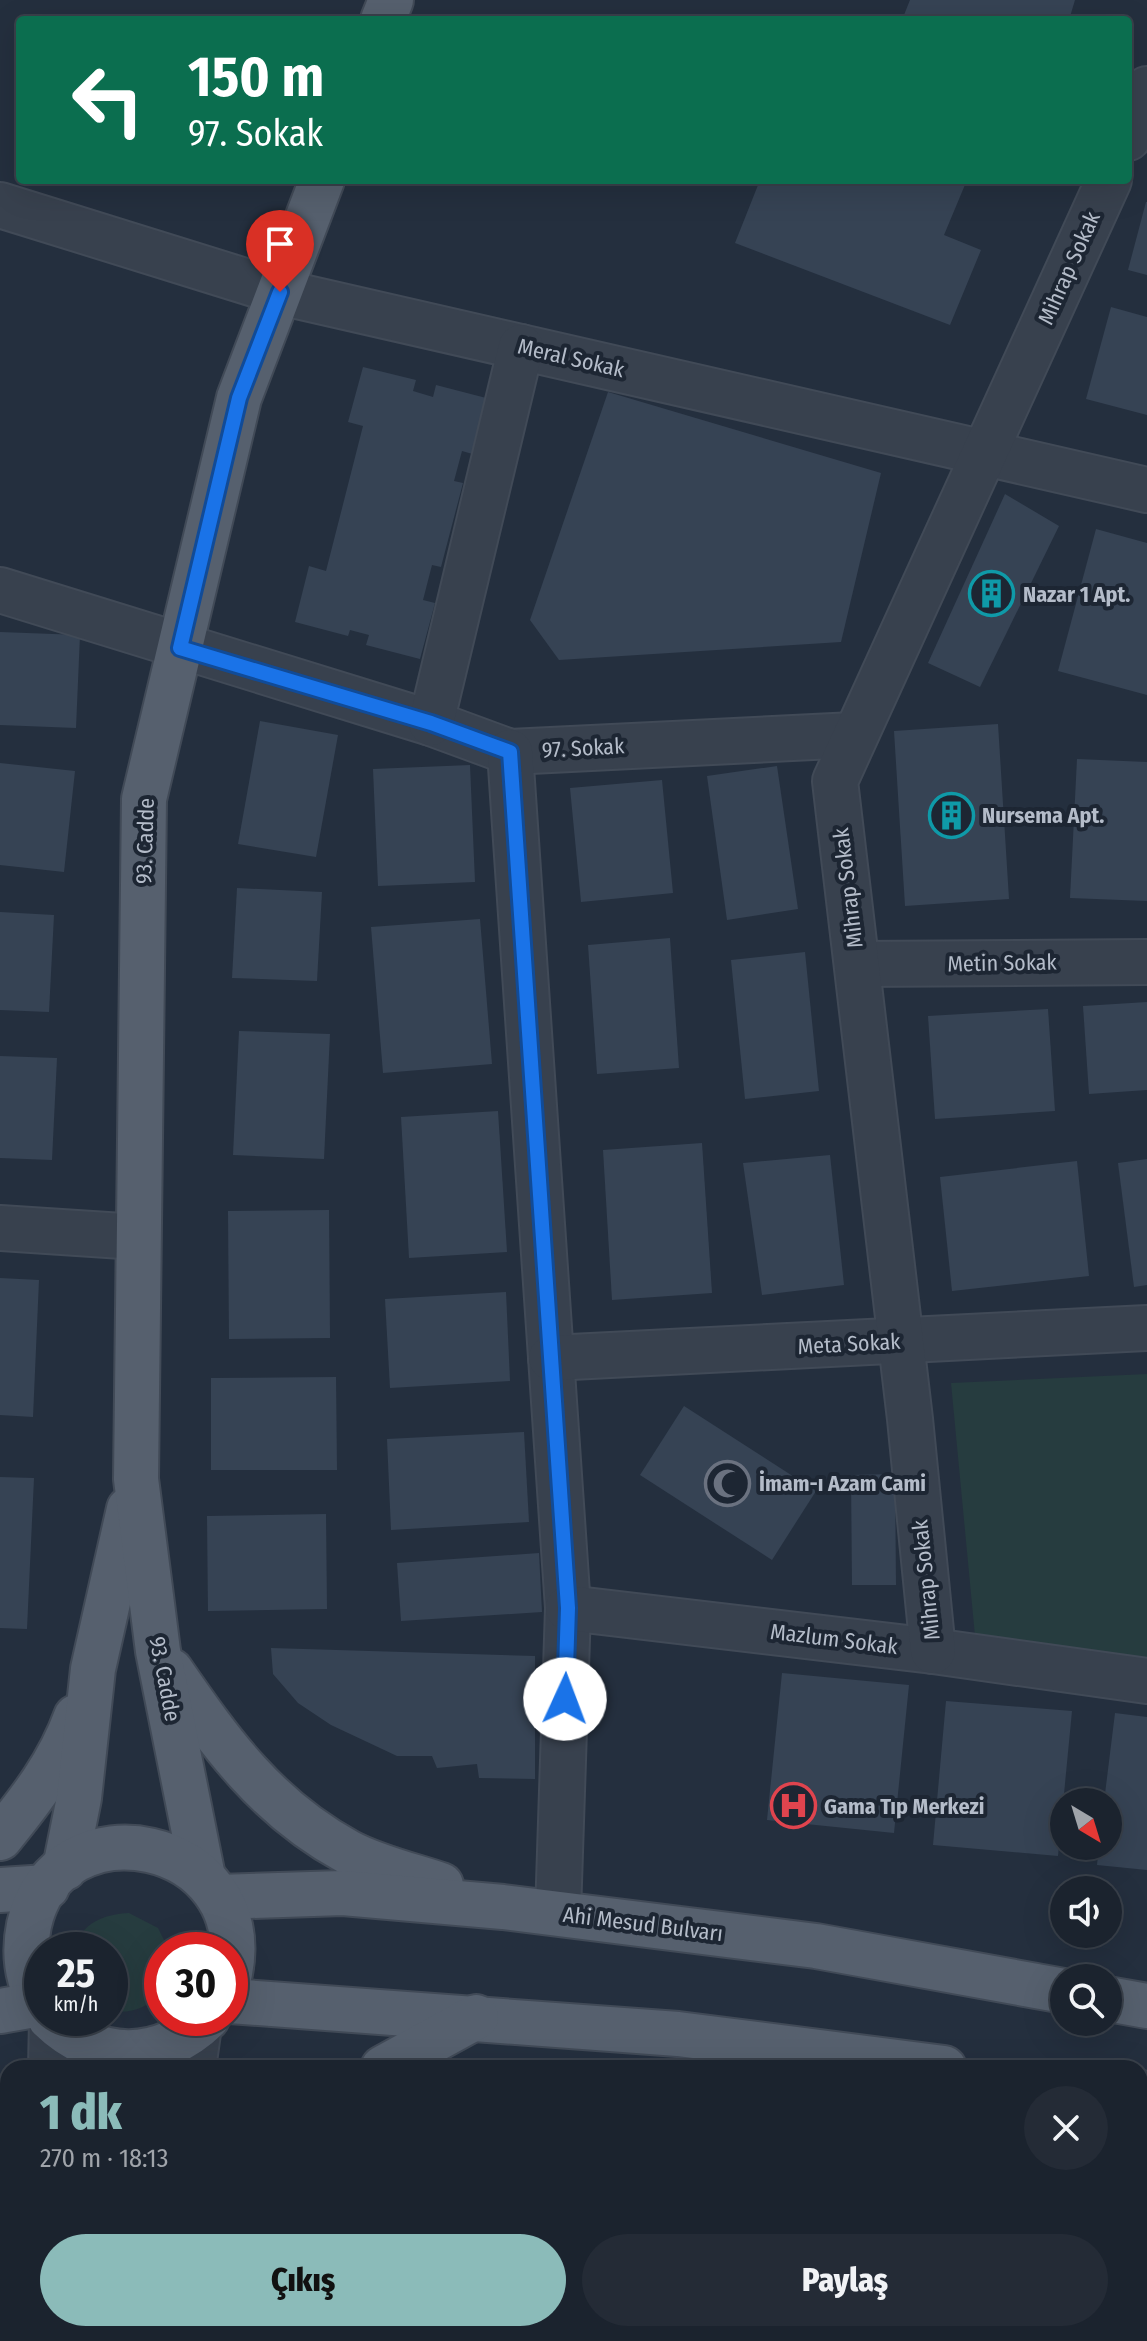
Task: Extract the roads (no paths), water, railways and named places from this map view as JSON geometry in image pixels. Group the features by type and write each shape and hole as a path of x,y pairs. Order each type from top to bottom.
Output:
{"main road":[{"name":"93. Cadde","path":"231,1932 231,1925 211,1887 158,1651 136,1479 144,799 239,398 320,184"},
{"name":"93. Cadde","path":"28,1932 32,1914 56,1877 79,1798 93,1669 136,1479"},
{"path":"158,1651 219,1740 280,1808 350,1854 503,1907"},
{"path":"0,1838 38,1792 65,1746 93,1669"},
{"path":"0,1890 56,1877 91,1853 121,1846 151,1848 179,1858 211,1887"},
{"name":"Ahi Mesud Bulvarı","path":"211,1887 343,1893 558,1913 816,1946 1050,1988"},
{"path":"1122,2002 1147,2006"},
{"path":"248,2026 476,2017 678,2034 881,2060"},
{"path":"398,2060 476,2017"},
{"path":"71,2036 103,2051 134,2054 163,2049 190,2036"}],"street":[{"name":"Mihrap Sokak","path":"933,1651 901,1341 835,781 1107,184"},
{"name":"Meral Sokak","path":"0,205 280,292 1147,490"},
{"path":"431,723 521,347"},
{"name":"97. Sokak","path":"0,590 431,723 510,752 854,735"},
{"path":"510,752 568,1608 558,1913"},
{"name":"Metin Sokak","path":"857,964 1147,962"},
{"path":"0,1228 138,1237"},
{"name":"Meta Sokak","path":"551,1358 1147,1328"},
{"name":"Mazlum Sokak","path":"568,1608 933,1651 1147,1681"},
{"path":"43,2036 49,2060"}],"place":[{"name":"Nazar 1 Apt.","path":"992,594"},
{"name":"Nursema Apt.","path":"951,815"},
{"name":"İmam-ı Azam Cami","path":"728,1483"},
{"name":"Gama Tıp Merkezi","path":"793,1806"}]}
